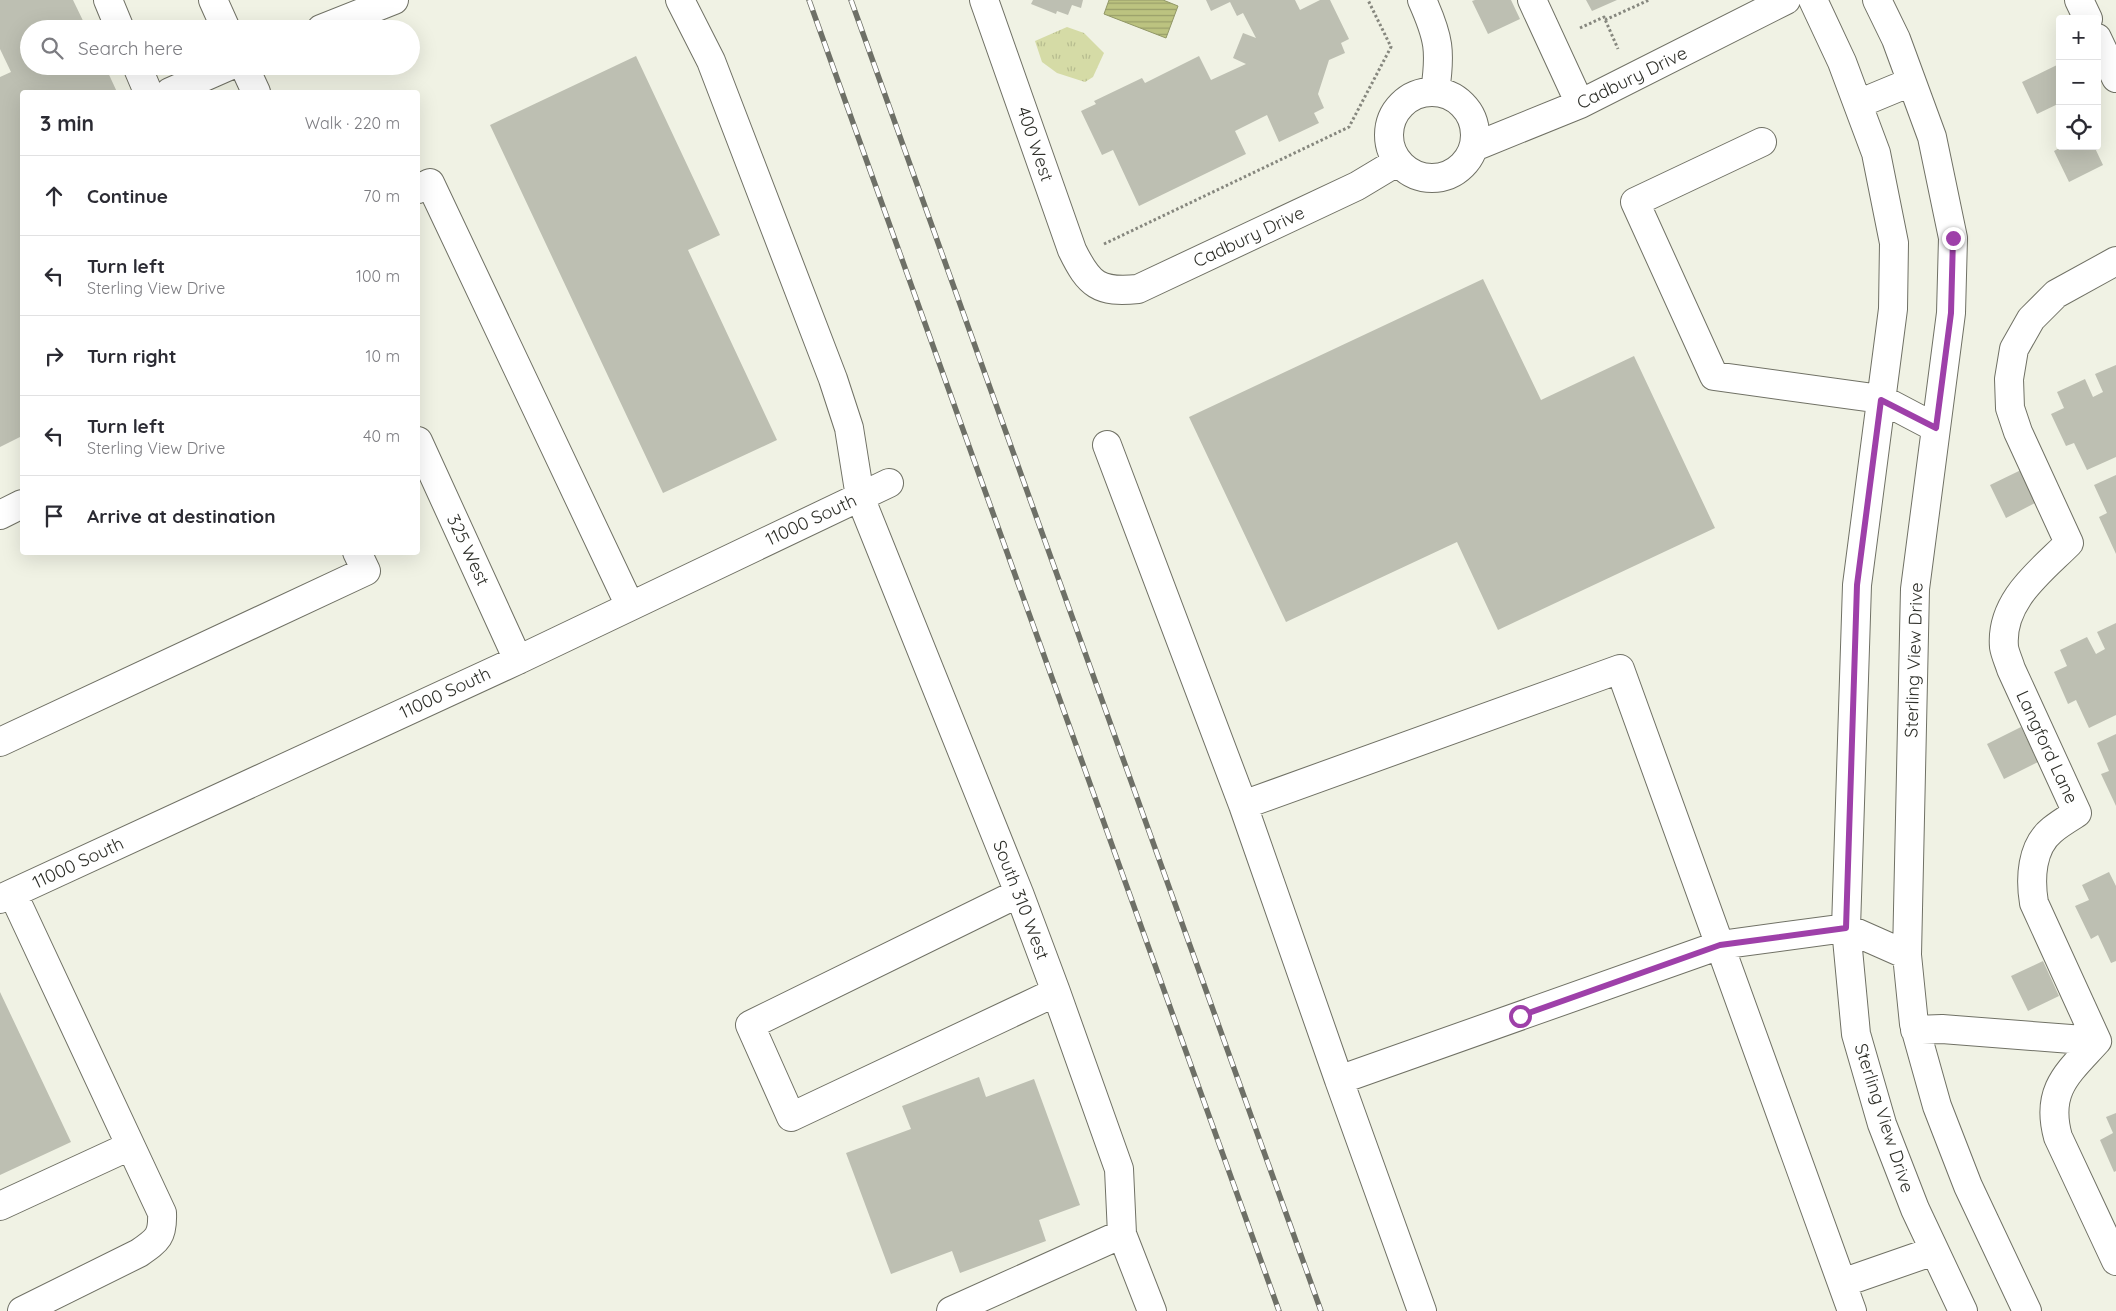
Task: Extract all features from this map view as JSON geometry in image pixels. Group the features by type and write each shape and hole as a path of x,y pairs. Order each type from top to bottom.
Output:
{"street":[{"path":"108,0 116,20"},
{"path":"213,0 222,20"},
{"path":"344,20 394,0"},
{"name":"South 310 West","path":"680,0 711,62 833,379 849,428 860,497 1019,893 1056,992 1119,1169 1122,1234 1152,1311"},
{"name":"400 West","path":"984,0 1072,250 1081,269 1095,284"},
{"path":"1422,0 1438,43 1439,63 1435,92"},
{"path":"1532,0 1580,104"},
{"name":"Cadbury Drive","path":"1474,147 1580,104 1786,0"},
{"name":"Sterling View Drive","path":"1813,0 1842,62 1876,153 1894,243 1893,309 1857,585 1846,928 1856,1034 1882,1124 1914,1209 1963,1311"},
{"name":"Sterling View Drive","path":"1877,0 1896,39 1932,137 1953,238 1951,313 1915,590 1907,955 1915,1030 1937,1106 1968,1186 2027,1311"},
{"path":"2079,0 2086,15"},
{"path":"2101,46 2116,78"},
{"path":"140,75 147,90"},
{"path":"175,90 209,75"},
{"path":"248,75 255,90"},
{"path":"1858,104 1911,82"},
{"path":"1435,92 1450,95 1463,104 1472,117 1476,132 1474,147 1465,164 1449,175 1430,179 1412,174 1397,162 1389,148 1388,131 1393,115 1404,102 1418,94 1435,92"},
{"path":"1762,142 1635,202 1714,376 1881,400 1936,428"},
{"name":"Cadbury Drive","path":"1095,284 1116,291 1138,289 1357,186 1397,162"},
{"path":"420,189 430,183 630,606"},
{"name":"Langford Lane","path":"2098,1041 2034,903 2031,884 2039,848 2050,832 2077,813 2011,669 2004,648 2005,626 2012,604 2025,587 2069,543 2018,432 2010,408 2009,380 2014,350 2031,319 2056,294 2116,261"},
{"name":"325 West","path":"420,445 518,660"},
{"path":"1107,445 1243,805 1422,1311"},
{"name":"11000 South","path":"6,897 518,660 889,483"},
{"path":"0,515 20,505"},
{"path":"0,742 366,571 358,555"},
{"path":"1243,805 1620,668 1852,1311"},
{"path":"1019,893 750,1025 791,1117 1056,992"},
{"path":"6,897 162,1212 163,1228 156,1242 22,1311"},
{"path":"1339,1080 1720,945 1846,928 1907,955"},
{"path":"1915,1030 1942,1030 2098,1041"},
{"path":"2098,1041 2058,1088 2053,1121 2058,1137 2116,1261"},
{"path":"0,1206 130,1146"},
{"path":"951,1311 1122,1234"},
{"path":"1842,1283 1934,1251"}],"path":[{"path":"1100,247 1349,127 1391,48 1368,0"},
{"path":"1605,20 1649,0"},
{"path":"1576,30 1604,17 1632,79"}],"green space":[{"path":"1067,27 1084,33 1104,53 1093,77 1085,82 1057,73 1042,62 1035,41"}],"shaded area":[{"path":"1109,0 1163,0 1178,6 1166,38 1104,14"}],"building":[{"path":"0,0 73,0 83,20 20,20 20,75 109,75 116,90 20,90 20,437 0,447 0,77 11,72 0,49"},
{"path":"1033,0 1083,0 1081,8 1072,5 1068,15 1057,11 1056,14 1031,4"},
{"path":"1206,0 1295,0 1300,10 1320,0 1330,0 1349,39 1341,43 1345,53 1329,60 1318,94 1324,108 1314,113 1319,123 1279,142 1267,115 1235,131 1246,154 1139,206 1113,150 1102,155 1081,111 1096,104 1094,101 1142,78 1145,83 1199,56 1211,80 1246,64 1233,58 1243,33 1256,38 1243,13 1237,16 1230,2 1211,11"},
{"path":"1511,0 1520,19 1488,34 1472,1"},
{"path":"1586,0 1617,0 1592,11"},
{"path":"636,56 720,235 688,250 777,440 663,493 490,125"},
{"path":"2056,65 2056,105 2037,114 2022,82"},
{"path":"2096,150 2103,165 2069,182 2054,151"},
{"path":"1483,279 1541,400 1634,356 1715,528 1498,630 1457,542 1286,622 1189,417"},
{"path":"2116,365 2116,457 2087,470 2074,443 2066,446 2051,414 2064,408 2057,392 2085,379 2093,397 2103,392 2095,374"},
{"path":"2021,470 2037,502 2006,518 1990,485"},
{"path":"2116,475 2116,554 2099,517 2107,513 2094,485"},
{"path":"2116,623 2116,715 2089,728 2076,700 2068,704 2054,672 2067,666 2060,650 2087,637 2096,654 2105,649 2097,632"},
{"path":"2021,727 2038,762 2004,779 1987,744"},
{"path":"2116,734 2116,806 2101,774 2109,771 2097,743"},
{"path":"2109,872 2116,886 2116,961 2111,963 2098,935 2091,939 2075,906 2089,900 2082,885"},
{"path":"2043,961 2059,996 2028,1011 2011,976"},
{"path":"0,992 71,1142 0,1175"},
{"path":"979,1077 986,1097 1034,1079 1080,1205 1039,1220 1046,1241 960,1273 952,1251 891,1274 846,1153 911,1129 902,1106"},
{"path":"2116,1113 2116,1171 2114,1172 2100,1140 2113,1133 2106,1117"}],"railway":[{"path":"809,0 1279,1311"},
{"path":"851,0 1321,1311"}],"route":[{"path":"1520,1016 1720,945 1846,928 1857,585 1881,400 1936,428 1951,313 1953,238"}]}
